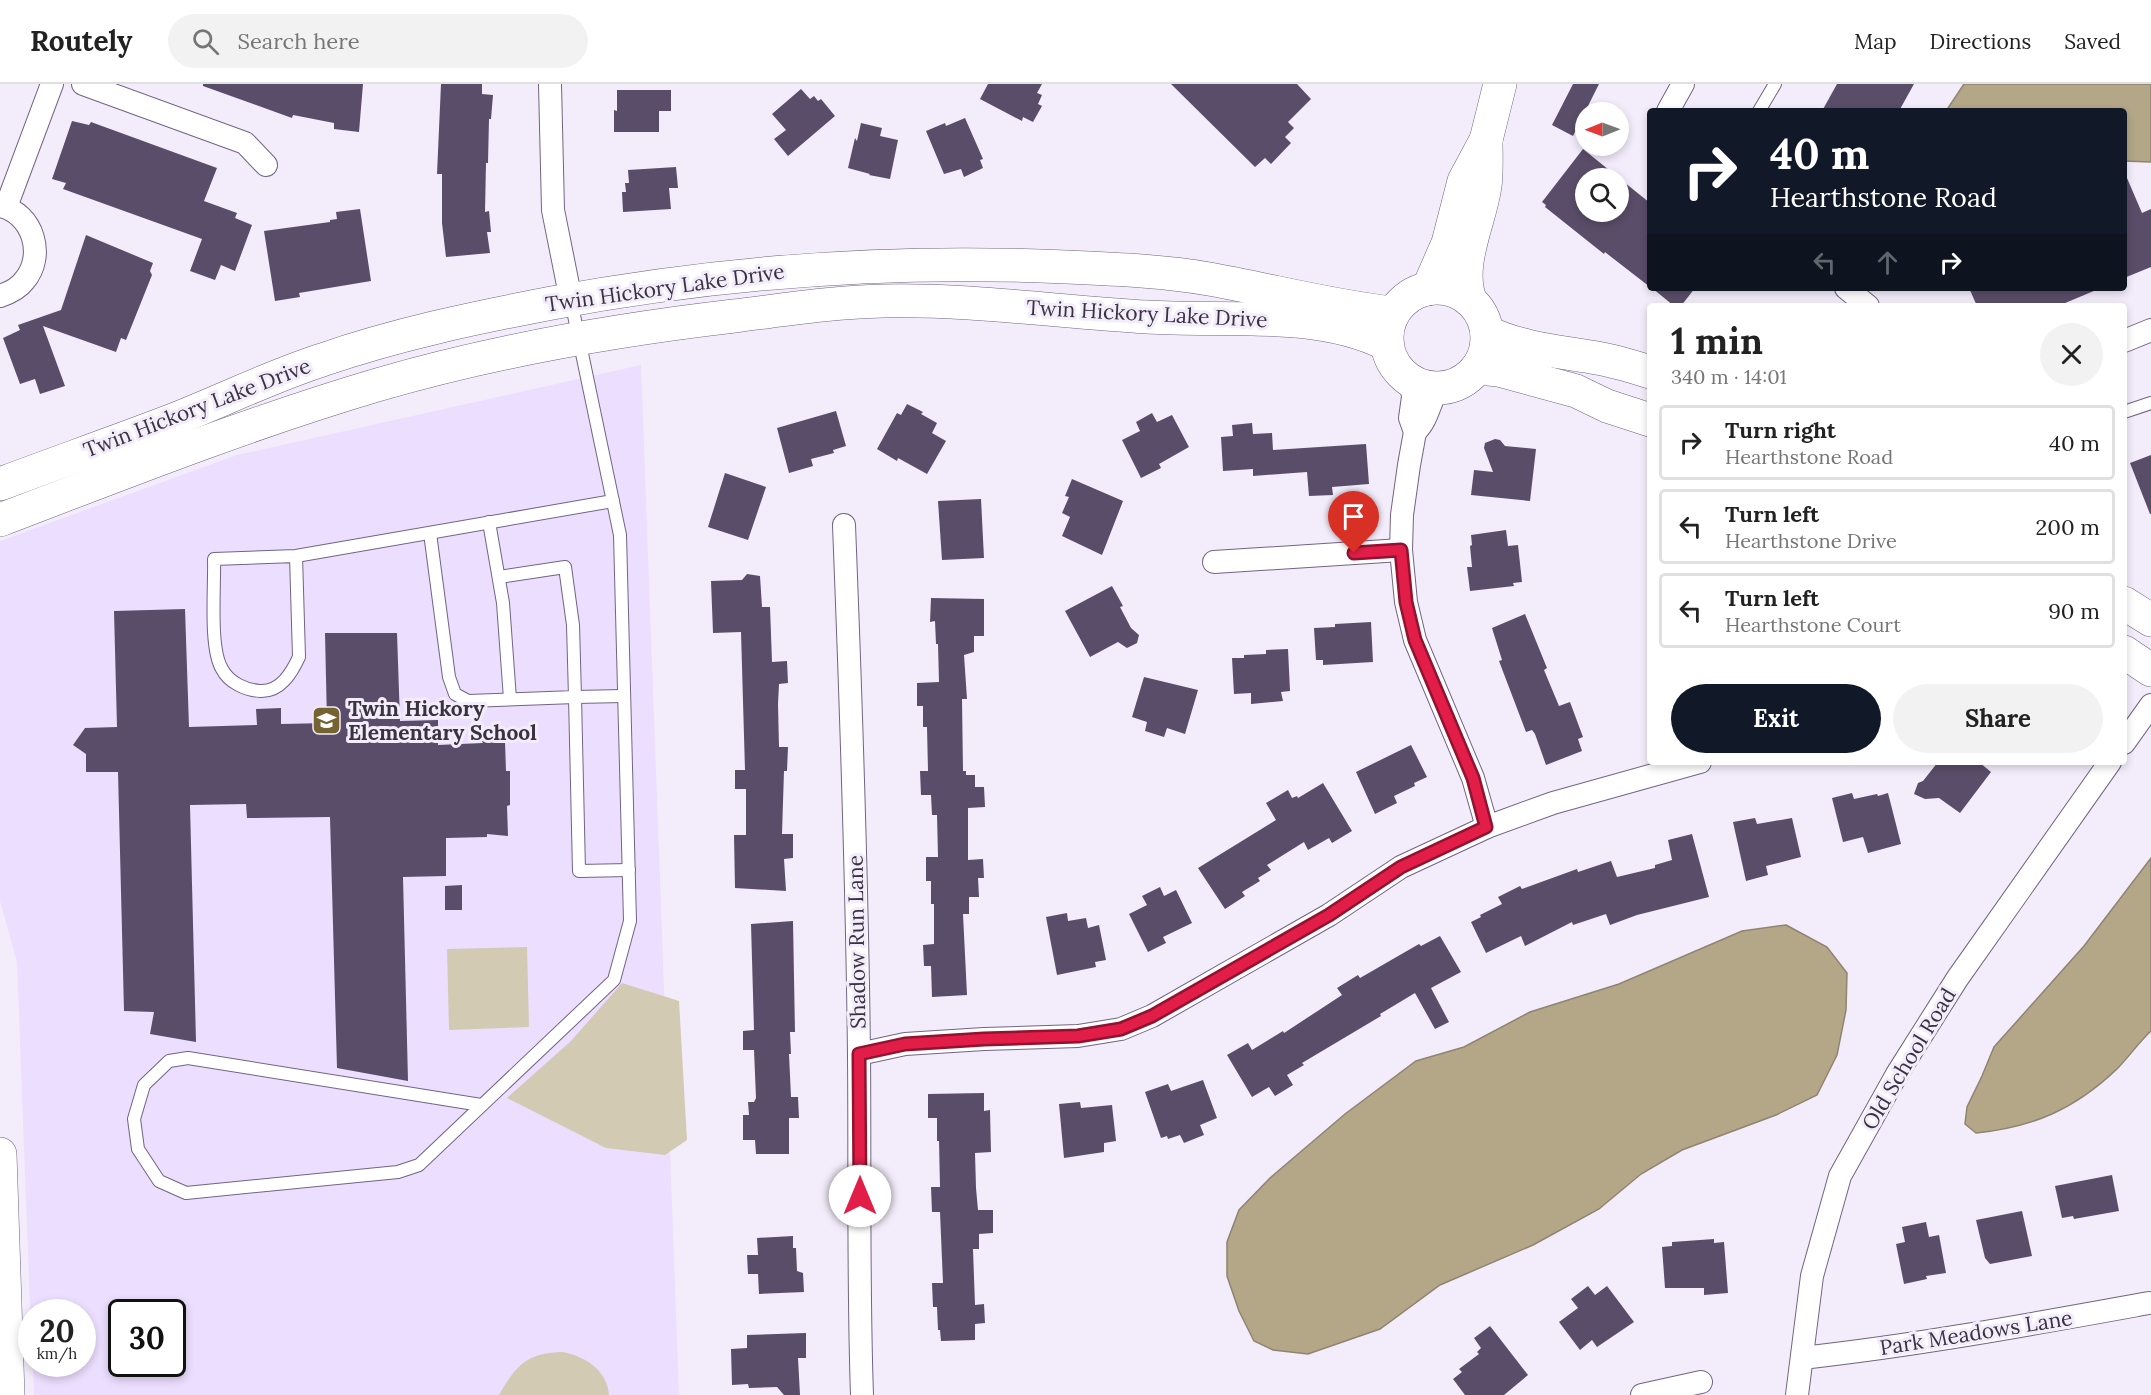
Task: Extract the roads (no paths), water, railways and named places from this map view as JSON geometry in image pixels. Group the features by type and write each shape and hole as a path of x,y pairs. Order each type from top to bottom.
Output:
{"street":[{"path":"0,296 24,282 32,269 35,255 34,240 28,226 19,215 3,206 52,84"},
{"path":"83,84 245,143 266,165"},
{"path":"550,84 553,210 571,300"},
{"path":"1470,300 1466,280 1471,245 1485,187 1486,140 1500,84"},
{"path":"1670,108 1683,84"},
{"path":"1428,289 1448,243 1464,181 1486,140"},
{"name":"Twin Hickory Lake Drive","path":"0,484 169,421 320,360 478,317 679,282 781,271 863,266 980,264 1069,267 1207,278 1345,308 1389,328"},
{"path":"1446,288 1459,292 1470,300 1478,310 1486,332 1486,347 1477,368 1460,383 1424,385 1399,372 1390,359 1389,328 1402,301 1415,292 1446,288"},
{"path":"1850,291 1864,303"},
{"name":"Twin Hickory Lake Drive","path":"0,520 223,434 378,385 467,362 579,338 718,318 843,303 958,302 1161,318 1299,322 1344,328 1366,334 1389,328"},
{"path":"2127,340 2151,330"},
{"path":"1486,332 1537,349 1592,357 1647,371"},
{"path":"1477,368 1495,369 1576,391 1607,406 1647,419"},
{"path":"1424,385 1432,398 1425,423 1415,432 1408,465 1402,515 1401,550 1406,602 1415,640 1473,778 1486,827"},
{"path":"0,464 169,421"},
{"name":"Shadow Run Lane","path":"844,525 859,1054 859,1302 862,1395"},
{"path":"1215,562 1401,550"},
{"path":"2127,605 2151,620"},
{"path":"2127,654 2151,670"},
{"path":"2127,739 2151,705"},
{"path":"859,1054 905,1044 1078,1036 1121,1029 1152,1016 1329,915 1401,867 1486,827 1553,803 1689,765"},
{"name":"Old School Road","path":"1797,1395 1812,1276 1840,1176 1897,1074 1957,979 2108,765"},
{"path":"0,1154 8,1395"},
{"name":"Park Meadows Lane","path":"1802,1358 1861,1352 1957,1337 2149,1303"},
{"path":"1642,1395 1701,1382"}],"lane":[{"path":"1761,108 1775,84"},
{"path":"481,1105 188,1058 169,1061 144,1085 134,1119 138,1149 159,1181 186,1193 398,1172 418,1165 614,980 630,921 620,536 571,300"},
{"path":"2127,411 2151,403"},
{"path":"296,556 299,657 292,672 279,686 263,691 241,687 222,671 215,652 214,560 296,556 613,501"},
{"path":"489,522 503,603 510,699"},
{"path":"430,533 449,677 456,694 468,700 624,696"},
{"path":"499,577 565,567 573,625 579,871 629,870"}],"place":[{"name":"Twin Hickory Elementary School","path":"327,721"}]}
